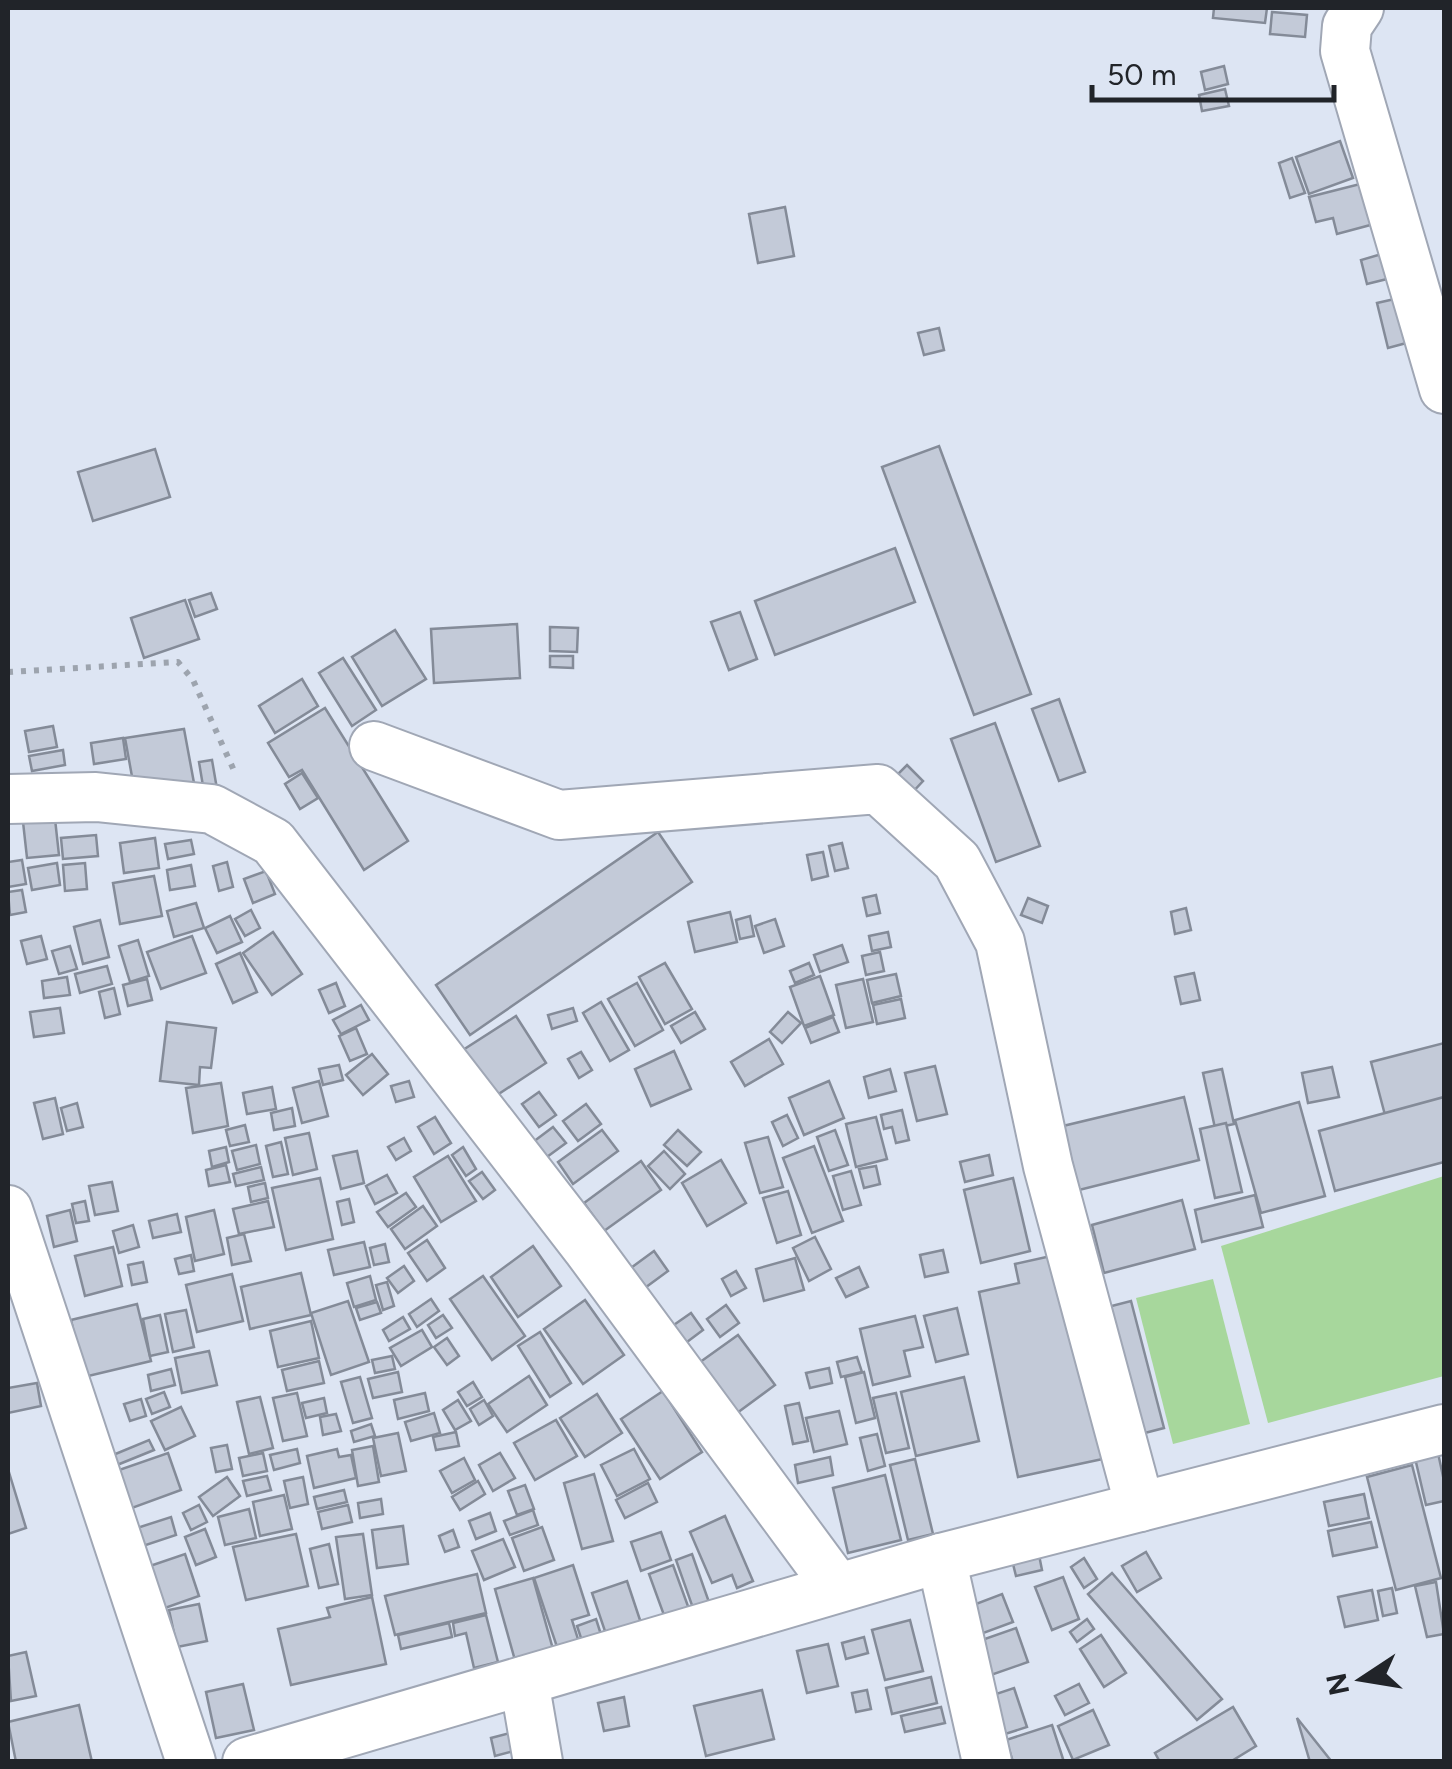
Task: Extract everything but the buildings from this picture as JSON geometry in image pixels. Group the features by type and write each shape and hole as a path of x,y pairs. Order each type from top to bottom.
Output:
{"street":[{"path":"1349,14 1345,51 1444,390"},
{"path":"374,746 560,815 878,789 957,861 1000,942 1048,1166 1140,1507"},
{"path":"8,800 96,797 212,809 273,842 587,1248 837,1588"},
{"path":"8,1210 190,1762"},
{"path":"247,1762 941,1558 1444,1429"},
{"path":"941,1558 987,1762"},
{"path":"524,1680 538,1762"}],"path":[{"path":"8,672 178,662 194,680 240,784"}],"green space":[{"path":"1444,1176 1444,1376 1268,1423 1221,1246"},
{"path":"1213,1279 1250,1424 1173,1444 1136,1298"}]}
